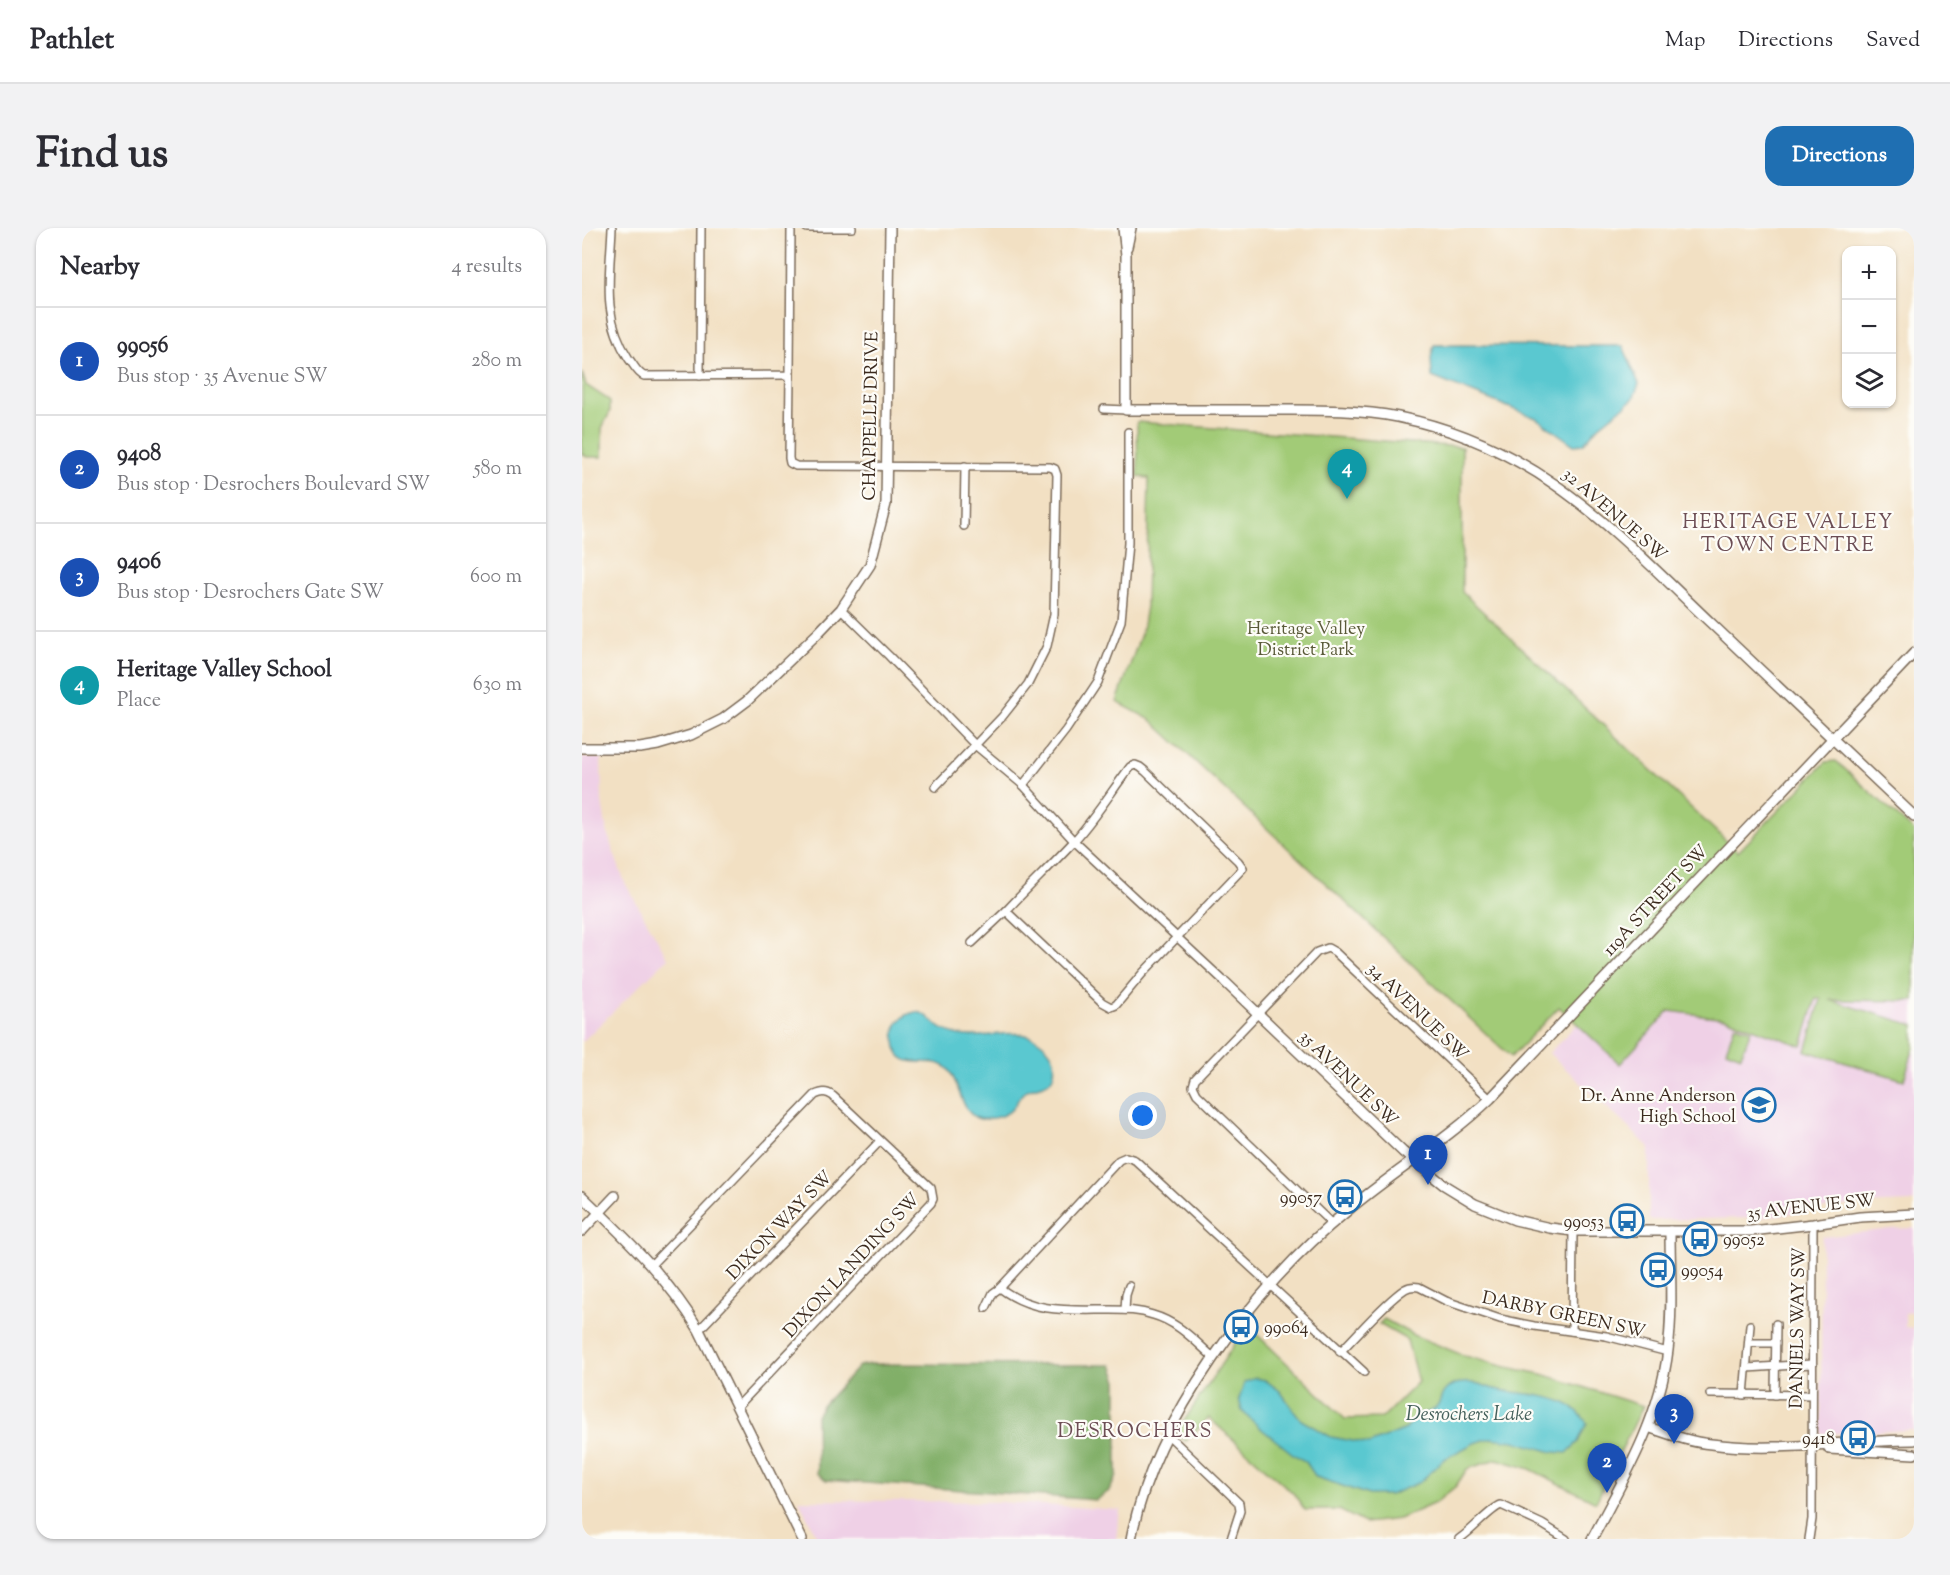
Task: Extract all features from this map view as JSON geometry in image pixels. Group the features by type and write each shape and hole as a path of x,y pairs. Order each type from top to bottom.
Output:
{"street":[{"path":"612,228 610,315 621,347 641,375 790,375"},
{"path":"700,375 701,228"},
{"path":"791,228 790,463 796,466 1050,467 1055,469 1057,474 1054,614 1047,646 1028,684 1002,717 935,787"},
{"path":"807,228 852,228"},
{"name":"CHAPPELLE DRIVE","path":"582,748 640,748 658,745 691,735 723,719 747,701 841,609 870,565 886,504 890,228"},
{"path":"1123,228 1126,255 1126,410"},
{"path":"1126,255 1131,228"},
{"name":"32 AVENUE SW","path":"1104,409 1330,410 1376,414 1433,426 1490,446 1539,472 1588,509 1627,543 1914,816"},
{"path":"1023,785 1066,730 1098,682 1121,621 1128,543 1128,432"},
{"path":"964,466 964,526"},
{"path":"841,609 975,745 1023,785 1074,841 1225,982"},
{"name":"119A STREET SW","path":"1131,1539 1146,1485 1168,1435 1214,1358 1270,1286 1332,1224 1490,1099 1914,653"},
{"path":"972,943 1074,841 1106,802 1130,767 1135,765 1140,767 1243,868 1116,1005 1111,1007 1102,1002 1006,911"},
{"name":"34 AVENUE SW","path":"1257,1014 1317,952 1328,948 1335,952 1490,1099"},
{"name":"35 AVENUE SW","path":"1225,982 1412,1160 1444,1185 1475,1204 1515,1220 1573,1231 1750,1231 1860,1217 1914,1214"},
{"path":"1257,1014 1195,1079 1194,1090 1332,1224"},
{"name":"DIXON LANDING SW","path":"652,1264 815,1095 824,1092 829,1093 931,1188 933,1199 931,1203 737,1407"},
{"name":"DIXON WAY SW","path":"699,1330 880,1141"},
{"path":"986,1308 993,1293 1119,1160 1126,1157 1135,1160 1364,1372"},
{"path":"582,1196 652,1264 679,1298 699,1330 802,1539"},
{"path":"582,1231 615,1196"},
{"name":"DANIELS WAY SW","path":"1809,1539 1812,1519 1811,1395 1814,1224"},
{"path":"1572,1331 1573,1231"},
{"path":"1592,1539 1657,1405 1668,1352 1670,1231"},
{"path":"1125,1310 1125,1295 1129,1286"},
{"name":"DARBY GREEN SW","path":"1340,1352 1384,1308 1412,1286 1482,1314 1525,1325 1606,1336 1668,1352"},
{"path":"1000,1288 1020,1301 1046,1308 1125,1310 1152,1314 1186,1332 1214,1358"},
{"path":"1775,1395 1776,1324"},
{"path":"1744,1395 1750,1325"},
{"path":"1749,1343 1776,1343"},
{"path":"1747,1368 1812,1364"},
{"path":"1710,1394 1811,1395"},
{"path":"1648,1427 1683,1439 1710,1444 1812,1446 1914,1440"},
{"path":"1168,1435 1239,1503 1240,1510 1232,1539"},
{"path":"1812,1446 1819,1449 1914,1454"},
{"path":"1459,1539 1501,1505 1542,1524 1566,1539"}],"shaded area":[{"path":"582,758 601,758 602,802 612,848 625,883 668,958 582,1042"},
{"name":"Dr. Anne Anderson High School","path":"1816,999 1914,1001 1914,1202 1857,1204 1756,1218 1649,1220 1649,1147 1549,1053 1577,1024 1621,1063 1669,1011 1725,1018 1802,1046"},
{"path":"1914,1228 1914,1312 1905,1313 1905,1327 1914,1328 1914,1430 1821,1434 1822,1237"},
{"path":"799,1500 999,1502 1120,1510 1116,1539 818,1539"}],"green space":[{"path":"582,373 586,385 610,401 610,412 602,428 602,457 587,457 582,454"},
{"name":"Heritage Valley District Park","path":"1137,422 1462,447 1462,592 1738,852 1826,762 1836,761 1914,831 1914,1001 1830,1000 1914,1025 1914,1047 1904,1080 1806,1051 1821,999 1816,999 1802,1046 1725,1018 1669,1011 1620,1064 1559,1007 1511,1057 1151,720 1117,702 1142,631 1146,606 1149,478 1138,477"},
{"path":"1735,1025 1751,1030 1741,1056 1726,1050"},
{"path":"1384,1319 1413,1335 1465,1356 1542,1374 1643,1406 1596,1502 1530,1469 1497,1459 1467,1469 1456,1486 1435,1503 1399,1519 1365,1523 1339,1510 1305,1510 1293,1493 1209,1418 1186,1441 1180,1437 1178,1430 1247,1325 1345,1419 1382,1418 1418,1382 1407,1340 1379,1324"},
{"path":"870,1364 1112,1365 1117,1378 1117,1476 1109,1491 1096,1500 826,1480 817,1473 816,1415 859,1366"}],"water":[{"path":"1434,345 1623,346 1639,384 1633,399 1597,428 1583,444 1574,445 1536,418 1432,377 1431,358"},
{"path":"916,1012 926,1015 948,1032 959,1035 1013,1034 1034,1038 1046,1047 1053,1057 1055,1068 1053,1077 1045,1084 1024,1092 1007,1113 990,1119 978,1119 967,1109 948,1069 934,1063 909,1061 897,1052 895,1029 902,1018"},
{"name":"Desrochers Lake","path":"1255,1378 1265,1380 1280,1391 1301,1420 1331,1437 1369,1444 1406,1429 1419,1414 1438,1406 1446,1390 1462,1383 1476,1383 1559,1401 1574,1408 1587,1423 1578,1442 1567,1453 1491,1438 1474,1443 1444,1459 1420,1482 1390,1495 1369,1495 1316,1477 1306,1462 1259,1427 1242,1411 1239,1399 1245,1382"}],"place":[{"name":"Heritage Valley School","path":"1347,499"},
{"name":"Dr. Anne Anderson High School","path":"1759,1105"},
{"name":"99056","path":"1428,1185"},
{"name":"99057","path":"1345,1197"},
{"name":"99053","path":"1627,1221"},
{"name":"99052","path":"1700,1239"},
{"name":"99054","path":"1658,1270"},
{"name":"99064","path":"1241,1327"},
{"name":"9418","path":"1858,1438"},
{"name":"9406","path":"1674,1444"},
{"name":"9408","path":"1607,1493"}],"district":[{"name":"HERITAGE VALLEY TOWN CENTRE","path":"1788,532"},
{"name":"DESROCHERS","path":"1135,1430"}]}
